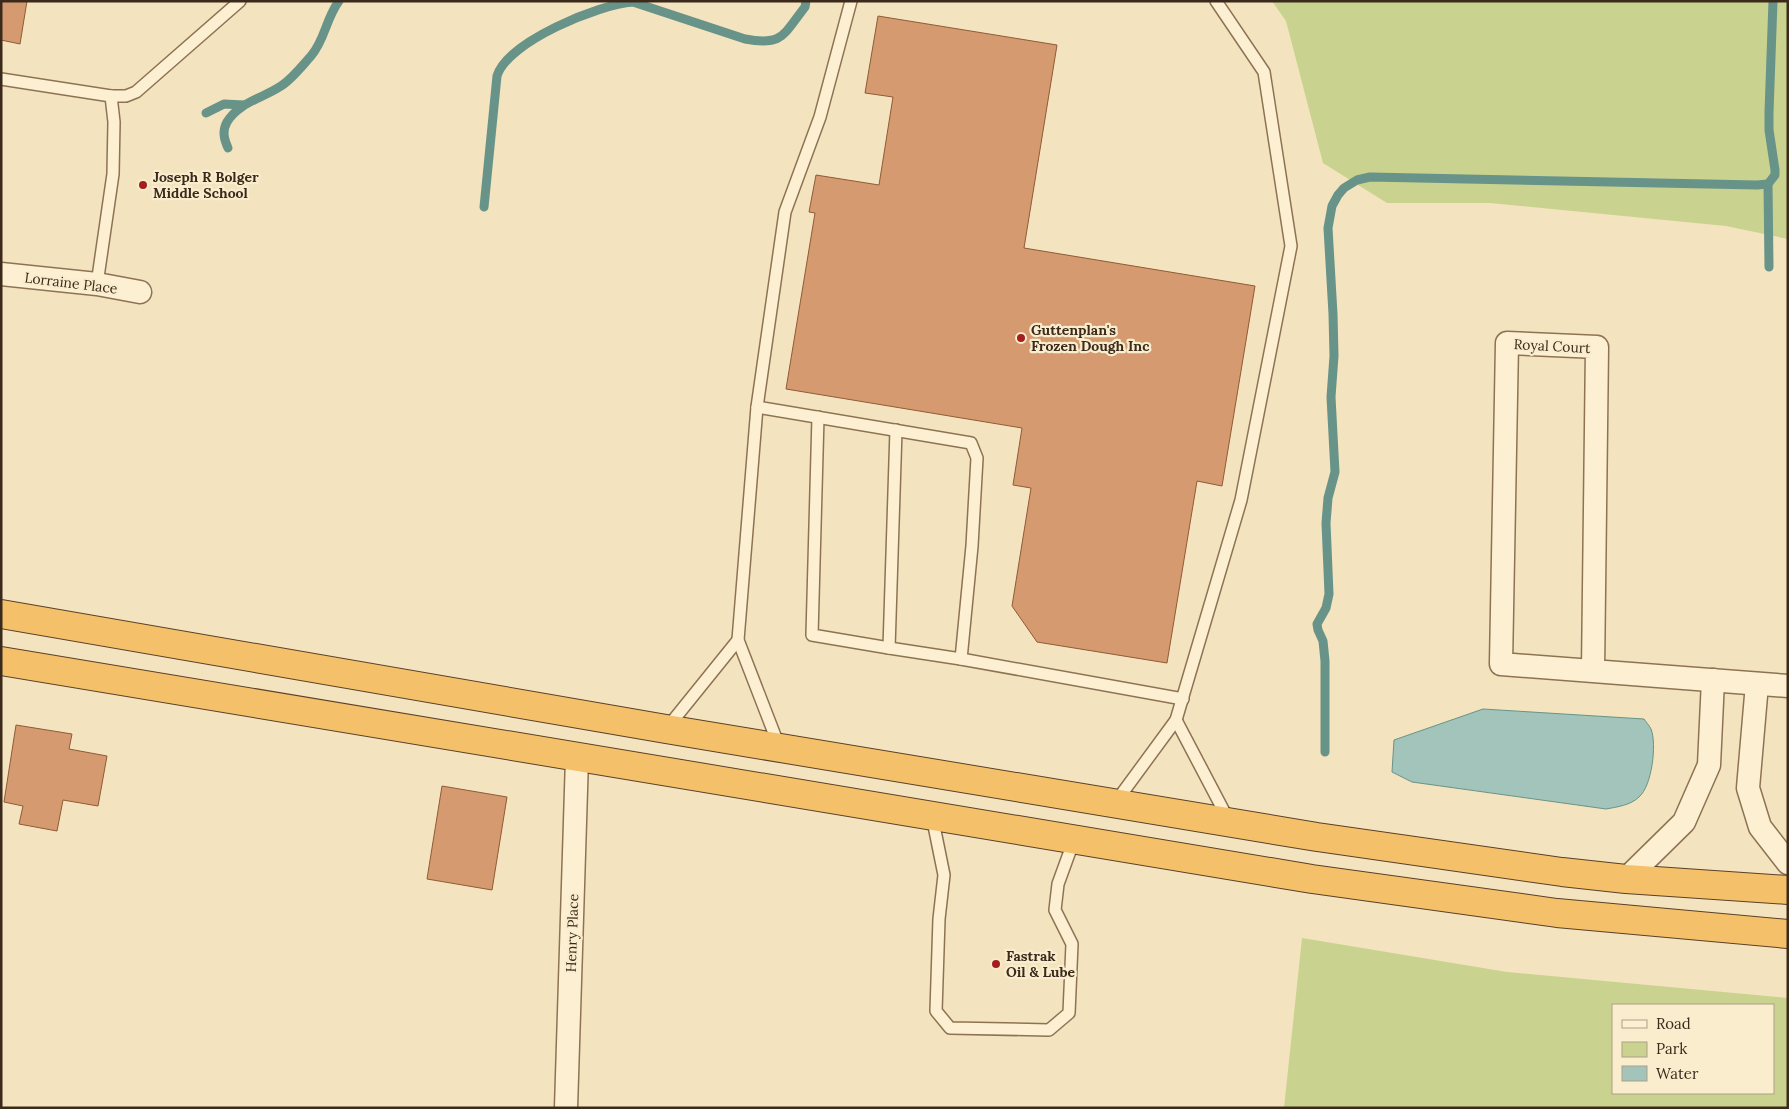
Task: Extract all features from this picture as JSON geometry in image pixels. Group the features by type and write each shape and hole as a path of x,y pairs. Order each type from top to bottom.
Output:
{"highway":[{"path":"1,614 666,729 1317,837 1562,872 1626,879 1788,890"},
{"path":"1,661 1312,879 1557,913 1788,934"}],"street":[{"name":"Lorraine Place","path":"1,274 97,284 140,292"},
{"name":"Royal Court","path":"1593,671 1597,347 1507,343 1501,664 1788,686"},
{"path":"1626,879 1684,822 1709,765 1713,680"},
{"path":"1758,684 1748,788 1760,827 1788,863"},
{"name":"Henry Place","path":"566,1108 577,758"}],"lane":[{"path":"1,79 112,96 126,96 136,92 240,1"},
{"path":"780,748 738,640 757,406 785,212 820,117 851,1"},
{"path":"1114,803 1176,720 1183,699 1241,500 1291,246 1264,72 1216,1"},
{"path":"97,284 113,174 114,122 112,96"},
{"path":"757,406 970,443 978,458 961,659"},
{"path":"818,416 812,634 1183,699"},
{"path":"889,648 896,430"},
{"path":"666,729 738,640"},
{"path":"1176,720 1230,823"},
{"path":"932,816 944,875 939,919 936,1011 950,1028 1049,1030 1069,1013 1072,944 1055,910 1058,884 1074,840"}],"green space":[{"path":"1272,1 1788,1 1788,239 1726,226 1490,203 1387,203 1323,163 1286,21"},
{"path":"1302,938 1507,972 1788,998 1788,1108 1284,1108"}],"water":[{"path":"1483,709 1644,719 1651,729 1653,736 1652,764 1647,784 1639,797 1632,802 1606,809 1412,782 1392,772 1394,740"}],"building":[{"path":"1,1 27,1 20,44 1,40"},
{"name":"Guttenplan's Frozen Dough Inc","path":"878,16 1057,45 1024,248 1255,286 1222,486 1197,481 1167,663 1037,642 1012,606 1031,488 1013,485 1022,428 786,389 815,213 809,212 816,175 879,185 893,97 865,93"},
{"path":"16,725 72,734 69,749 107,756 98,806 63,800 57,831 19,824 23,806 4,802"},
{"path":"442,786 507,797 492,890 427,879"}],"waterway":[{"path":"228,148 224,132 225,125 232,115 244,105 281,86 297,72 316,50 339,1"},
{"path":"484,207 497,76 504,63 535,38 578,17 618,4 633,2 745,39 767,41 781,36 786,31 805,7 806,1"},
{"path":"1325,752 1325,661 1323,641 1317,624 1326,608 1329,594 1326,523 1328,498 1335,472 1331,397 1334,356 1333,314 1328,228 1332,206 1338,195 1344,188 1357,180 1370,177 1768,184 1775,175 1769,130 1773,1"},
{"path":"206,113 224,104 244,105"},
{"path":"1768,184 1769,267"}],"place":[{"name":"Joseph R Bolger Middle School","path":"143,185"},
{"name":"Guttenplan's Frozen Dough Inc","path":"1021,338"},
{"name":"Fastrak Oil & Lube","path":"996,964"}]}
